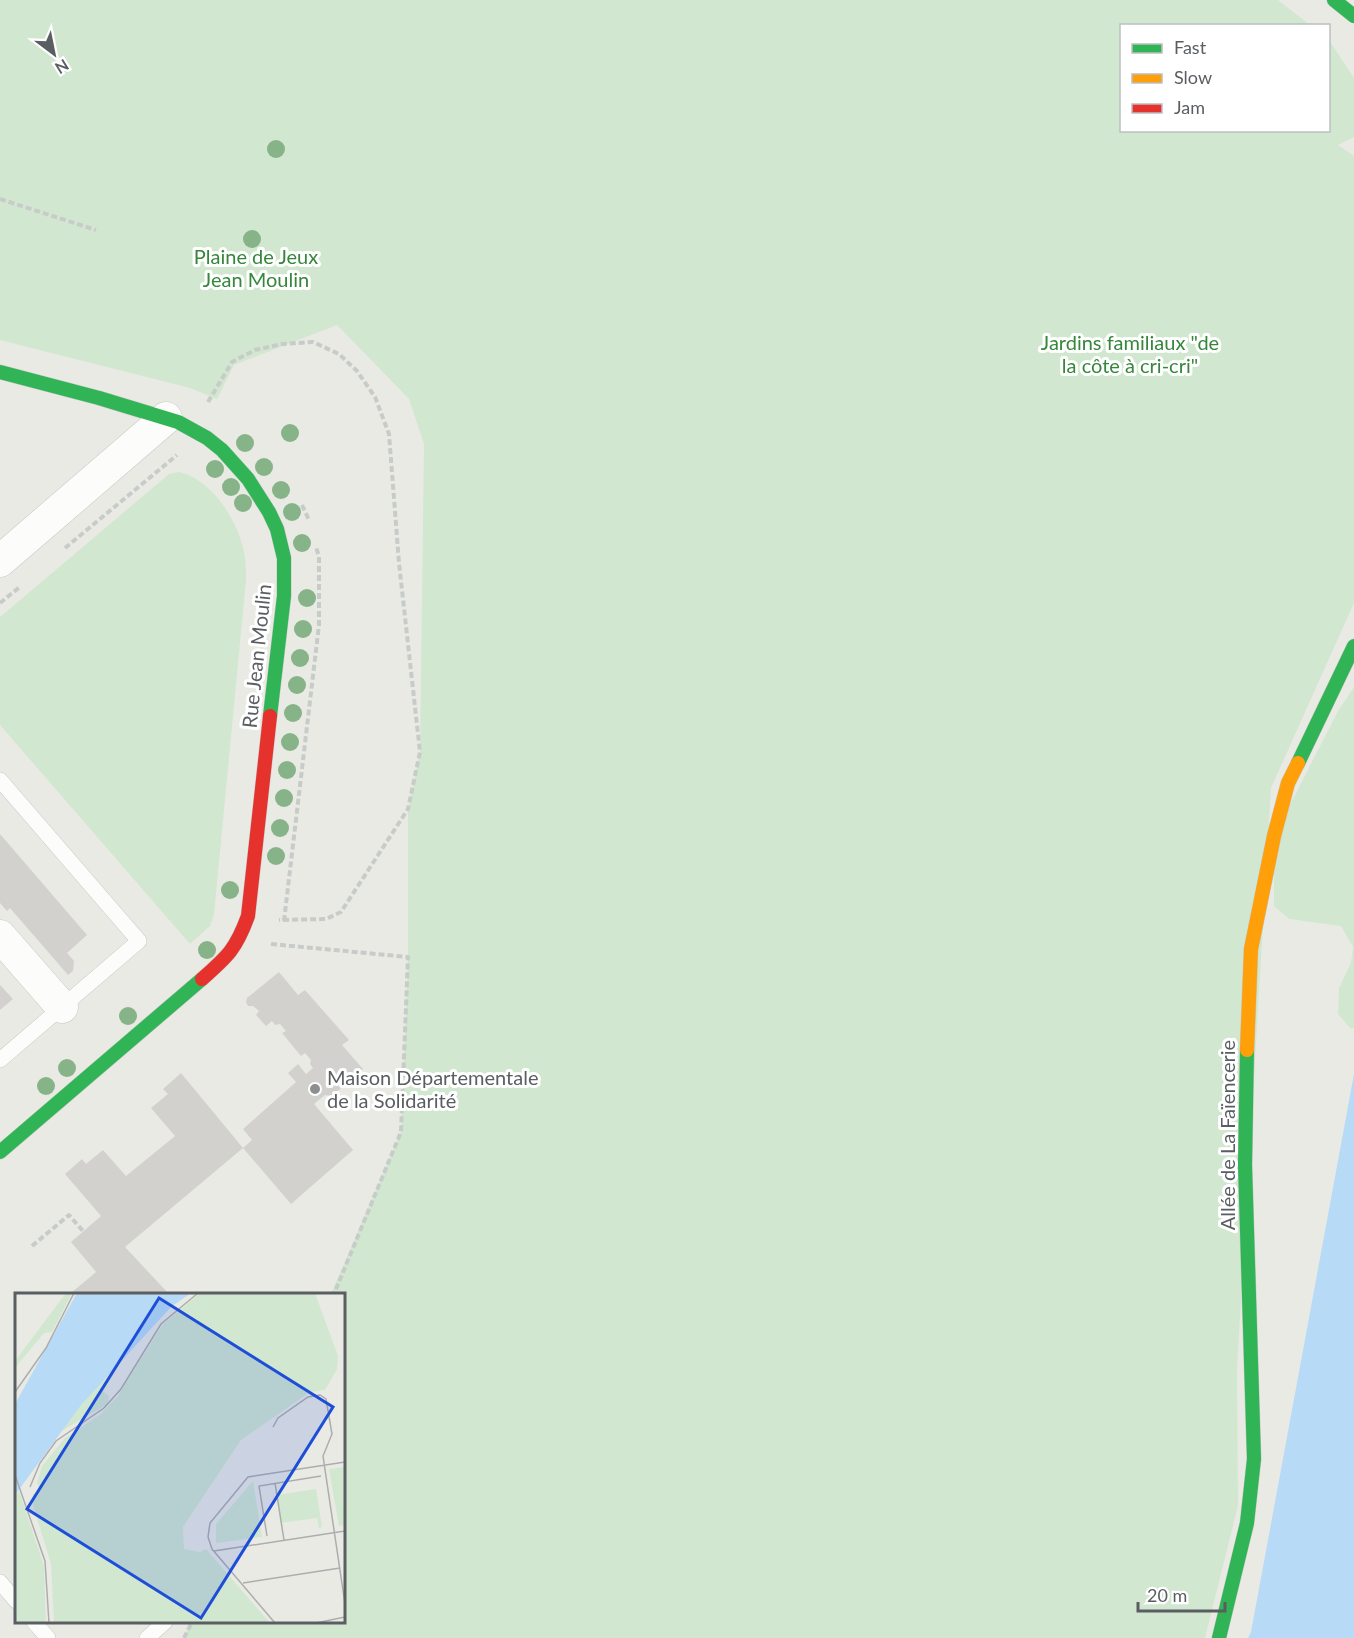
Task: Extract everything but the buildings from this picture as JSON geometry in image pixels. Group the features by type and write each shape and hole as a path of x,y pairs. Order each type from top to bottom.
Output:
{"street":[{"path":"1334,0 1354,16"},
{"name":"Rue Jean Moulin","path":"0,372 166,418 195,430 235,463 257,492 276,528 282,544 284,562 284,596 248,916 239,941 225,958 0,1152"},
{"path":"0,561 166,418"},
{"name":"Allée de La Faïencerie","path":"1218,1638 1236,1575 1247,1523 1254,1459 1245,1165 1251,949 1274,836 1288,783 1354,646"},
{"path":"0,936 62,1007"}],"lane":[{"path":"0,780 139,941 0,1060"},
{"path":"0,1582 15,1600"},
{"path":"35,1623 48,1638"},
{"path":"147,1638 164,1623"}],"path":[{"path":"0,199 96,230"},
{"path":"62,551 177,455 195,430 208,401 232,362 255,350 282,344 313,342 339,354 357,372 375,397 389,434 399,563 420,752 408,809 341,912 326,919 284,921 248,916"},
{"path":"0,603 27,581"},
{"path":"239,941 408,957 401,1132 334,1293"},
{"path":"32,1246 69,1215 83,1232"}],"green space":[{"path":"0,0 1278,0 1309,24 1120,24 1120,132 1330,132 1330,42 1354,78 1354,137 1338,145 1354,156 1354,603 1271,788 1237,1369 1238,1506 1205,1638 184,1638 191,1623 345,1623 345,1293 331,1293 401,1132 408,957 408,809 420,752 424,444 409,399 337,325 234,365 217,399 190,388 0,340"},
{"path":"179,472 202,483 222,503 241,540 246,570 214,915 210,926 190,944 0,725 0,617 169,474"},
{"path":"1354,687 1354,1028 1351,1029 1338,1014 1339,988 1351,963 1353,947 1341,926 1289,919 1274,906 1274,836 1338,711"}],"water":[{"path":"1354,1074 1354,1638 1248,1638 1251,1632"}],"traffic: fast":[{"path":"1334,0 1354,16"},
{"path":"0,372 178,422 207,438 222,450 248,479 277,529 284,558 284,596 270,716"},
{"path":"1298,763 1354,646"},
{"path":"0,1152 202,979"},
{"path":"1219,1638 1247,1523 1254,1459 1245,1165 1247,1050"}],"traffic: slow":[{"path":"1247,1050 1251,949 1274,836 1288,783 1298,763"}],"traffic: jam":[{"path":"202,979 230,951 248,916 270,716"}],"place":[{"name":"Maison Départementale de la Solidarité","path":"315,1089"}],"park label":[{"name":"Plaine de Jeux Jean Moulin","path":"256,268"},
{"name":"Jardins familiaux \"de la côte à cri-cri\"","path":"1130,354"}]}
